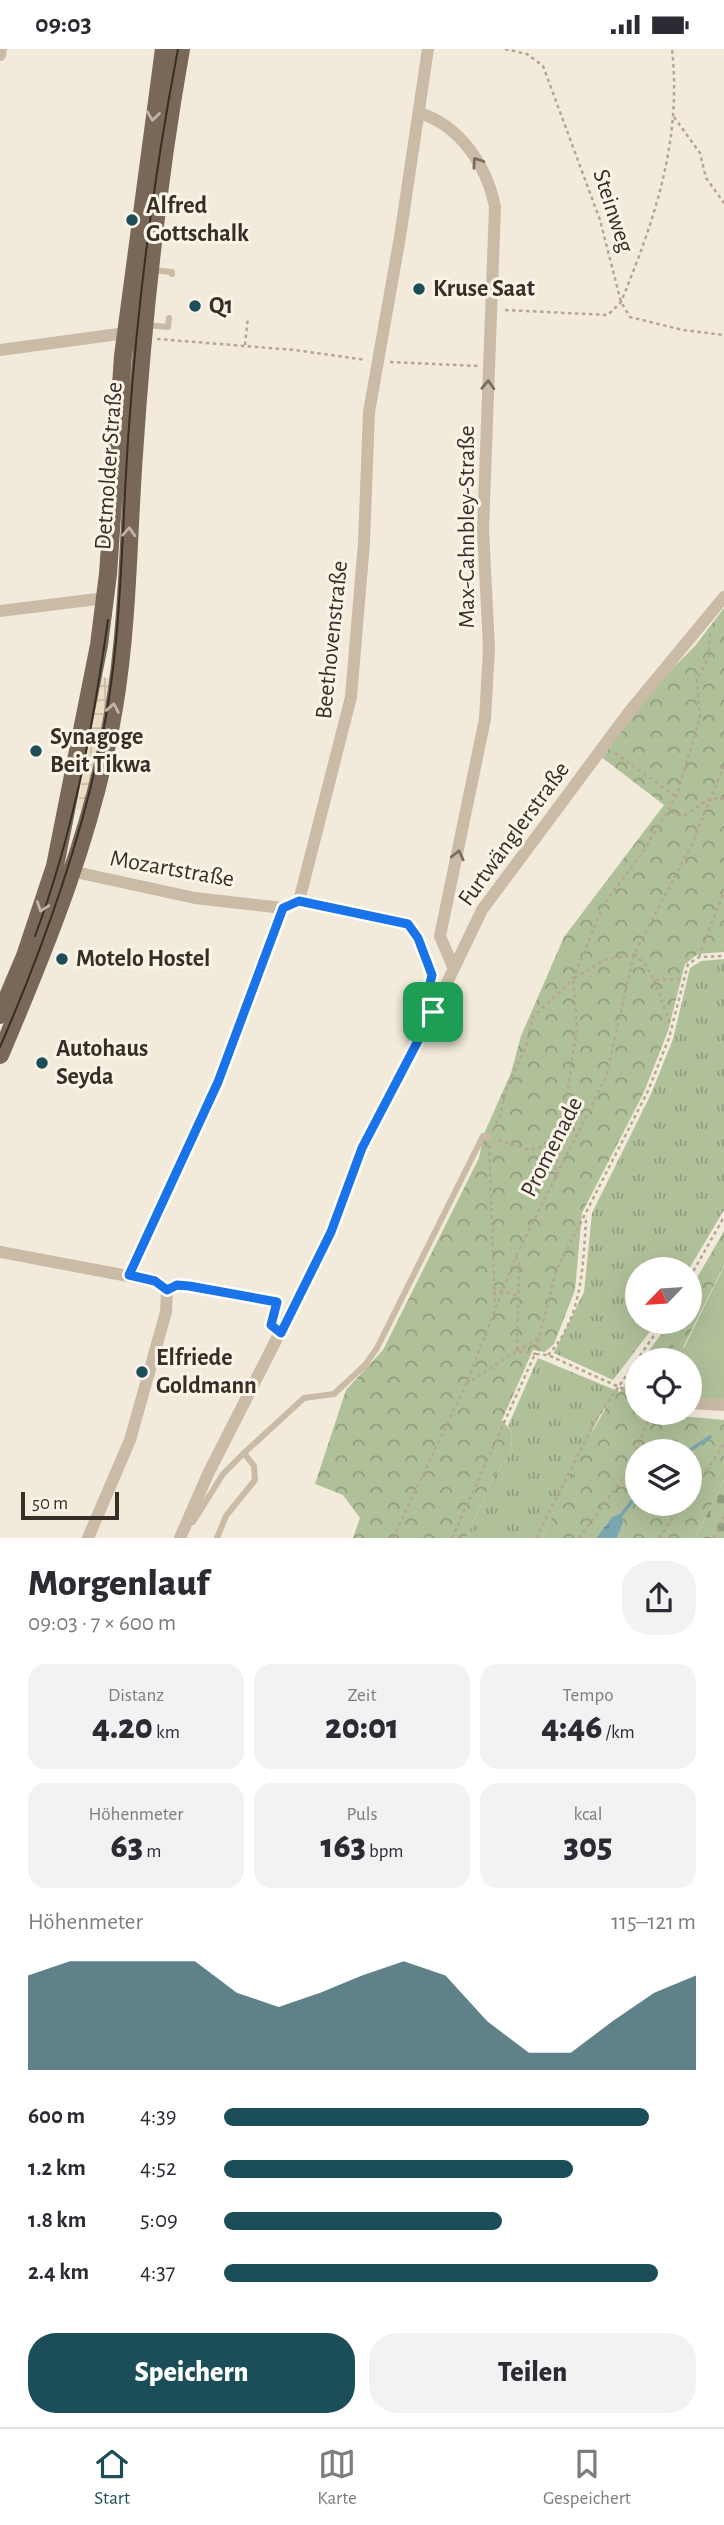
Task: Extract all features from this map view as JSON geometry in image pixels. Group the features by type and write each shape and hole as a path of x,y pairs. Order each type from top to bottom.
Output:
{"main road":[{"name":"Detmolder Straße","path":"0,1055 73,872 114,709 125,600 164,49"},
{"name":"Detmolder Straße","path":"0,1015 29,945 55,866 105,598 142,333 166,132 181,49"},
{"path":"105,598 125,600"}],"street":[{"path":"0,55 1,49"},
{"name":"Beethovenstraße","path":"299,901 351,697 364,543 369,412 428,49"},
{"name":"Max-Cahnbley-Straße","path":"419,113 437,118 456,134 491,185 495,207 483,530 489,648 486,695 472,794 440,936 453,967"},
{"path":"0,350 142,333"},
{"name":"Furtwänglerstraße","path":"181,1538 208,1474 331,1232 362,1148 433,1012 482,910 604,745 724,597"},
{"path":"0,611 105,598"},
{"name":"Mozartstraße","path":"55,866 195,898 283,908"},
{"path":"129,1275 218,1082 283,908 299,901"},
{"path":"0,1252 129,1275 155,1281 167,1290"},
{"path":"167,1290 177,1285 189,1286 277,1302 271,1325 281,1333"},
{"path":"88,1538 130,1440 166,1312 167,1290"},
{"path":"702,1404 724,1405"}],"lane":[{"path":"149,270 172,274"},
{"path":"142,333 168,327 169,318"},
{"path":"299,901 401,920 413,928 418,938"},
{"name":"Furtwänglerstraße","path":"181,1538 223,1473 244,1453 304,1398 334,1394 365,1365 377,1349 484,1136 489,1137"},
{"path":"217,1538 226,1516 255,1480 254,1466 244,1453"}],"path":[{"name":"Steinweg","path":"505,49 527,54 543,66 600,220 621,302"},
{"path":"491,309 608,315 621,302 664,183 673,116 672,49"},
{"path":"673,116 700,153 706,178 724,204"},
{"path":"621,302 631,317 683,330 724,335"},
{"path":"245,345 248,317"},
{"path":"142,333 361,359"},
{"path":"388,362 479,366"},
{"path":"555,1179 577,1027 573,979 604,904 670,811 676,797 700,718 698,679 709,656 710,616"},
{"path":"604,745 676,797"},
{"name":"Promenade","path":"393,1538 466,1384 516,1257 606,1077 634,954 671,888 724,766"},
{"path":"670,811 682,816 711,798 724,799"},
{"path":"699,957 724,891"},
{"path":"418,938 432,975 426,1000 433,1012"},
{"path":"495,1308 489,1137 499,1118 515,1066 526,1047 533,1017 573,979 604,960 634,954 645,964 654,980 671,1026"},
{"path":"453,1538 535,1354 556,1271 648,1091 671,1026 688,964 699,957 724,955"},
{"path":"654,980 683,979"},
{"path":"489,1137 530,1150 542,1146 563,1122"},
{"path":"548,1355 556,1346 580,1292 586,1216"},
{"path":"701,1257 724,1217"},
{"path":"516,1257 519,1263 517,1351"},
{"path":"493,1288 518,1297"},
{"path":"536,1538 616,1386 654,1334"},
{"path":"466,1384 539,1337"},
{"path":"517,1351 548,1355 625,1390"},
{"path":"579,1538 625,1476 647,1425"},
{"path":"702,1476 724,1444"},
{"path":"659,1538 674,1516"},
{"path":"714,1538 724,1517"}],"green space":[{"path":"724,608 724,952 698,954 685,964 668,1031 644,1092 582,1213 575,1290 554,1344 545,1352 533,1350 502,1420 512,1432 511,1453 494,1476 466,1538 353,1538 360,1518 343,1495 315,1484 346,1390 383,1350 479,1158 483,1136 511,1073 521,1036 564,937 664,805 600,756 656,685 695,646"},
{"path":"724,959 724,1210 696,1257 625,1257 625,1334 648,1334 637,1348 625,1348 625,1364 613,1380 554,1353 584,1292 592,1213 651,1094 673,1039 690,968 701,961"},
{"path":"724,1231 724,1265 702,1309 702,1269"},
{"path":"724,1266 724,1400 702,1399 702,1348 684,1348 691,1334 702,1334 702,1311"},
{"path":"661,1334 690,1334 683,1348 651,1348"},
{"path":"538,1358 620,1392 606,1406 595,1425 576,1473 542,1538 466,1538 494,1476 511,1453 512,1432 508,1426"},
{"path":"625,1385 625,1425 702,1425 702,1418 724,1420 724,1480 695,1538 617,1538 623,1523 612,1517 596,1538 542,1538 579,1464 583,1447 611,1399"},
{"path":"724,1480 724,1538 695,1538"}],"shaded area":[{"path":"101,677 110,678 96,758 82,810 77,809"}],"water":[{"path":"620,1514 623,1523 617,1538 596,1538 612,1517"}],"waterway":[{"path":"702,1442 710,1437"},
{"path":"619,1518 625,1510"}],"tram line":[{"path":"0,1047 45,935 71,859 92,781 108,703 114,664 137,332 154,190 178,49"},
{"path":"35,936 71,820 96,700 108,620"}],"place":[{"name":"Alfred Gottschalk","path":"132,220"},
{"name":"Kruse Saat","path":"419,289"},
{"name":"Q1","path":"195,306"},
{"name":"Synagoge Beit Tikwa","path":"36,751"},
{"name":"Motelo Hostel","path":"62,959"},
{"name":"Autohaus Seyda","path":"42,1063"},
{"name":"Elfriede Goldmann","path":"142,1372"}],"route":[{"path":"299,901 401,920 408,924 418,938 432,975 426,1000 433,1012 362,1148 331,1232 281,1333 271,1325 277,1302 189,1286 177,1285 167,1290 155,1281 129,1275 131,1265 218,1082 283,908 299,901"}]}
